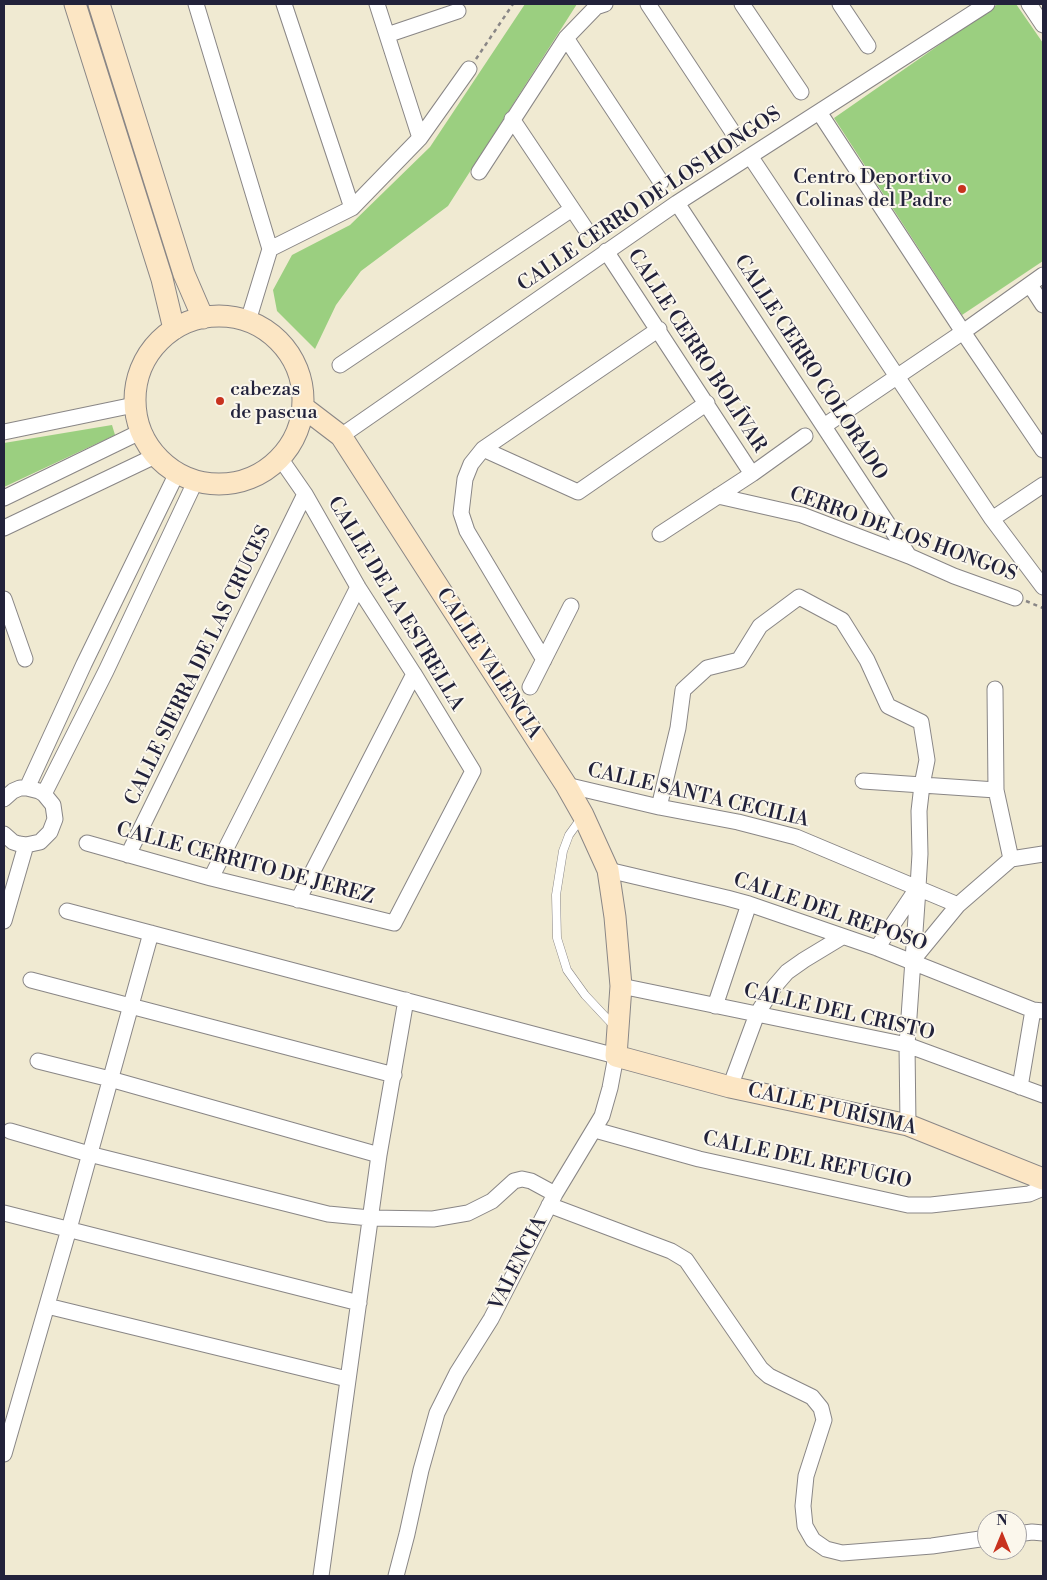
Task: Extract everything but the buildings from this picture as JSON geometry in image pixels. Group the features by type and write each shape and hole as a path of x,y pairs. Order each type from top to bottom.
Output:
{"street":[{"path":"74,4 162,279 174,329"},
{"path":"99,4 184,274 202,318"},
{"path":"196,4 270,249 248,321"},
{"path":"284,4 352,208"},
{"path":"377,4 420,138"},
{"path":"479,172 566,38 596,7 605,4"},
{"path":"648,4 736,137"},
{"path":"742,4 801,92"},
{"path":"840,4 868,46"},
{"name":"CALLE CERRO DE LOS HONGOS","path":"341,436 677,203 986,4"},
{"path":"1029,4 1043,25"},
{"path":"387,35 458,11"},
{"path":"84,32 107,28"},
{"path":"566,38 661,182"},
{"path":"270,249 352,208 420,138 469,70"},
{"path":"819,112 1043,450"},
{"path":"512,119 585,228"},
{"path":"750,156 992,519 1043,587"},
{"name":"CALLE CERRO COLORADO","path":"677,203 909,556"},
{"path":"340,365 572,209"},
{"name":"CALLE CERRO BOLÍVAR","path":"606,251 659,329 752,474"},
{"path":"824,426 963,332 1043,275"},
{"path":"1030,285 1043,306"},
{"path":"222,316 248,321 272,335 290,355 301,380 303,407 296,434 280,458 258,475 231,484 203,483 186,477 155,456 140,432 134,405 137,377 149,352 174,329 194,319 202,318 222,316"},
{"path":"544,660 467,531 461,513 465,479 471,464 484,449 659,329"},
{"path":"484,449 578,492 707,403"},
{"path":"4,432 134,405"},
{"name":"CALLE VALENCIA","path":"303,407 341,436 566,785 583,815 608,870 618,950"},
{"path":"4,498 140,432"},
{"path":"660,534 752,474 805,436"},
{"path":"4,528 155,456"},
{"name":"CALLE DE LA ESTRELLA","path":"280,458 305,494 358,587 473,771 394,924"},
{"path":"27,788 84,664 186,477"},
{"path":"44,794 106,671 186,477"},
{"path":"992,519 1043,485"},
{"name":"CALLE SIERRA DE LAS CRUCES","path":"128,855 305,494"},
{"name":"CERRO DE LOS HONGOS","path":"718,496 802,515 909,556 954,576 1015,598"},
{"path":"211,878 358,587"},
{"path":"660,807 678,728 683,690 707,668 739,660 760,626 799,597 842,620 867,660 888,706 921,722 927,760 919,811 920,854 907,1045 908,1125"},
{"path":"4,599 25,659"},
{"path":"530,687 571,606"},
{"path":"298,900 414,674"},
{"path":"995,689 996,790 1011,859"},
{"path":"863,781 996,790"},
{"name":"CALLE SANTA CECILIA","path":"566,785 660,807 738,822 796,837 958,904"},
{"path":"4,798 13,791 33,788 44,794 53,806 55,819 50,832 40,842 26,845 5,840"},
{"name":"CALLE CERRITO DE JEREZ","path":"87,843 211,878 394,924"},
{"path":"4,920 26,845"},
{"path":"912,961 958,904 1011,859 1043,854"},
{"name":"CALLE DEL REPOSO","path":"608,870 749,904 877,948 1038,1010"},
{"path":"877,948 918,887"},
{"path":"715,1006 749,904"},
{"path":"67,911 616,1056"},
{"path":"4,1454 69,1229 150,933"},
{"path":"730,1087 757,1014 774,987 787,972 842,937"},
{"name":"VALENCIA","path":"396,1576 402,1558 421,1470 437,1413 457,1373 491,1319 552,1200 602,1116 616,1056 621,986 618,950"},
{"path":"31,980 394,1075"},
{"name":"CALLE DEL CRISTO","path":"621,986 907,1045 1043,1095"},
{"path":"321,1576 379,1155 406,1000"},
{"path":"1020,1086 1038,1010"},
{"name":"CALLE PURÍSIMA","path":"616,1056 730,1087 908,1125 1043,1179"},
{"path":"38,1061 110,1079 379,1155"},
{"name":"CALLE DEL REFUGIO","path":"595,1130 698,1159 908,1205 931,1205 1030,1194 1043,1188"},
{"path":"10,1131 89,1154 328,1214 370,1218 433,1219 468,1214 492,1201 514,1182 522,1179 531,1181 552,1200 671,1251 686,1260 761,1369 770,1376 812,1397 821,1408 824,1420 806,1476 803,1506 805,1526 813,1540 826,1549 842,1553 932,1546 977,1539"},
{"path":"4,1213 358,1303"},
{"path":"47,1306 347,1379"},
{"path":"1027,1533 1043,1533"}],"lane":[{"path":"583,815 569,835 563,851 556,895 557,938 567,970 585,994 617,1029"}],"path":[{"path":"469,70 513,4"},
{"name":"CERRO DE LOS HONGOS","path":"1015,598 1043,608"}],"green space":[{"path":"525,4 577,4 448,206 361,271 336,305 315,349 277,311 273,290 292,255 350,225 430,147"},
{"name":"Centro Deportivo Colinas del Padre","path":"998,4 1016,4 1043,43 1043,261 962,315 834,118"},
{"path":"112,425 115,435 4,487 4,443"}],"place":[{"name":"Centro Deportivo Colinas del Padre","path":"962,189"},
{"name":"cabezas de pascua","path":"220,401"}]}
